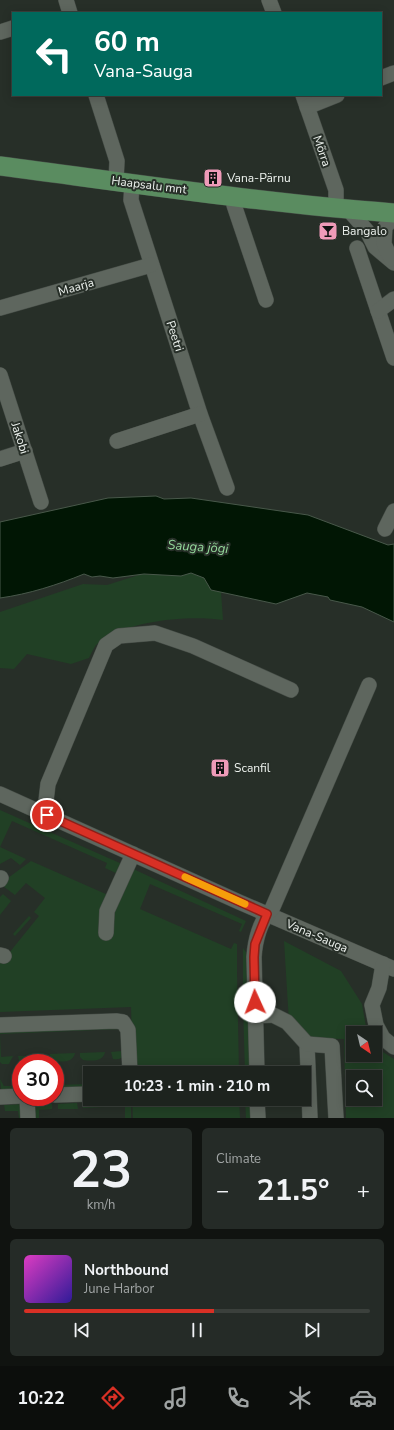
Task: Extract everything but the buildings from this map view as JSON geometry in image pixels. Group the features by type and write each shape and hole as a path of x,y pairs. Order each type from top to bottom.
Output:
{"main road":[{"name":"Haapsalu mnt","path":"0,166 342,209 394,212"}],"street":[{"path":"269,0 274,12"},
{"path":"0,32 12,28"},
{"path":"382,78 394,73"},
{"name":"Peetri","path":"96,96 200,414 226,488"},
{"path":"305,101 332,96"},
{"name":"Mõrra","path":"305,101 342,209"},
{"path":"234,196 234,204 266,300"},
{"path":"342,209 367,231 375,247 393,261"},
{"path":"393,261 384,244 385,227 394,217"},
{"path":"357,248 394,358"},
{"name":"Maarja","path":"0,308 151,265"},
{"path":"378,311 394,299"},
{"name":"Jakobi","path":"0,375 41,502"},
{"path":"117,441 200,414"},
{"path":"0,459 25,451"},
{"path":"385,529 394,511"},
{"path":"47,815 46,801 48,784 106,645 113,639 119,636 155,633 193,646 291,690"},
{"path":"257,1066 255,944 267,914 272,909 370,685"},
{"name":"Vana-Sauga","path":"0,794 267,914 388,966"},
{"path":"106,933 107,910 133,854"},
{"path":"388,966 372,1005 376,1025 382,1038 394,1047"},
{"path":"256,1016 273,1015 287,1022 307,1044 310,1118"},
{"path":"0,1025 123,1022 128,1030 130,1066"},
{"path":"307,1044 332,1046 336,1118"},
{"path":"64,1095 83,1094"},
{"path":"0,1097 12,1096"},
{"path":"27,1106 28,1118"},
{"path":"257,1106 258,1118"}],"green space":[{"path":"191,573 204,578 211,590 221,592 223,620 195,618 163,620 147,623 118,632 106,638 96,645 89,658 71,664 27,654 14,669 0,668 0,612 83,584 107,585 142,574 179,576"},
{"path":"0,810 122,864 118,874 105,868 107,863 12,821 0,847"},
{"path":"0,847 26,859 20,865 11,858 0,864"},
{"path":"31,861 108,895 131,868 246,921 241,932 239,931 242,924 150,884 140,909 231,949 234,943 237,944 239,1066 133,1066 131,1007 0,1012 0,957 5,958 39,916 34,912 45,898 26,883 15,895 3,886 8,878"},
{"path":"3,894 11,901 0,915 0,897"},
{"path":"29,916 31,918 15,936 13,934"},
{"path":"284,941 341,971 362,1004 366,1026 346,1026 346,1062 382,1062 382,1051 394,1059 394,1118 346,1118 344,1039 290,1038"},
{"path":"243,948 246,952 248,997 243,997"},
{"path":"249,1003 250,1066 245,1066 243,1004"},
{"path":"120,1024 123,1026 124,1030 125,1049 124,1055 120,1059 113,1059 111,1052 122,1051 121,1029 0,1034 1,1028"},
{"path":"0,1034 1,1057 12,1056 12,1058 9,1064 2,1064 0,1062"},
{"path":"105,1052 102,1058 97,1060 83,1060 80,1057 80,1053"},
{"path":"75,1053 72,1059 64,1061 64,1054 50,1054"},
{"path":"0,1079 4,1086 12,1086 12,1091 1,1090"},
{"path":"83,1084 83,1089 64,1090 64,1085"},
{"path":"77,1103 78,1109 58,1109 58,1106 64,1106 64,1104"},
{"path":"4,1105 22,1106 25,1118 19,1118 18,1111 5,1111"},
{"path":"34,1106 52,1106 52,1109 39,1110 39,1118 32,1118"},
{"path":"83,1106 104,1107 83,1108"},
{"path":"131,1106 131,1118 125,1118 125,1107 110,1107"},
{"path":"132,1106 239,1106 240,1118 133,1118"},
{"path":"245,1106 250,1106 251,1118 246,1118"}],"water":[{"name":"Sauga jõgi","path":"156,496 164,499 191,498 308,515 388,545 394,544 394,622 362,607 330,600 328,597 307,593 276,604 211,590 204,578 191,573 181,576 144,574 113,578 100,576 92,577 84,574 43,589 0,598 0,522 108,498"}],"slow traffic":[{"path":"185,877 245,904"}],"place":[{"name":"Vana-Pärnu","path":"213,178"},
{"name":"Bangalo","path":"328,231"},
{"name":"Scanfil","path":"220,768"}],"route":[{"path":"47,815 267,914 255,944 255,1002"}]}
